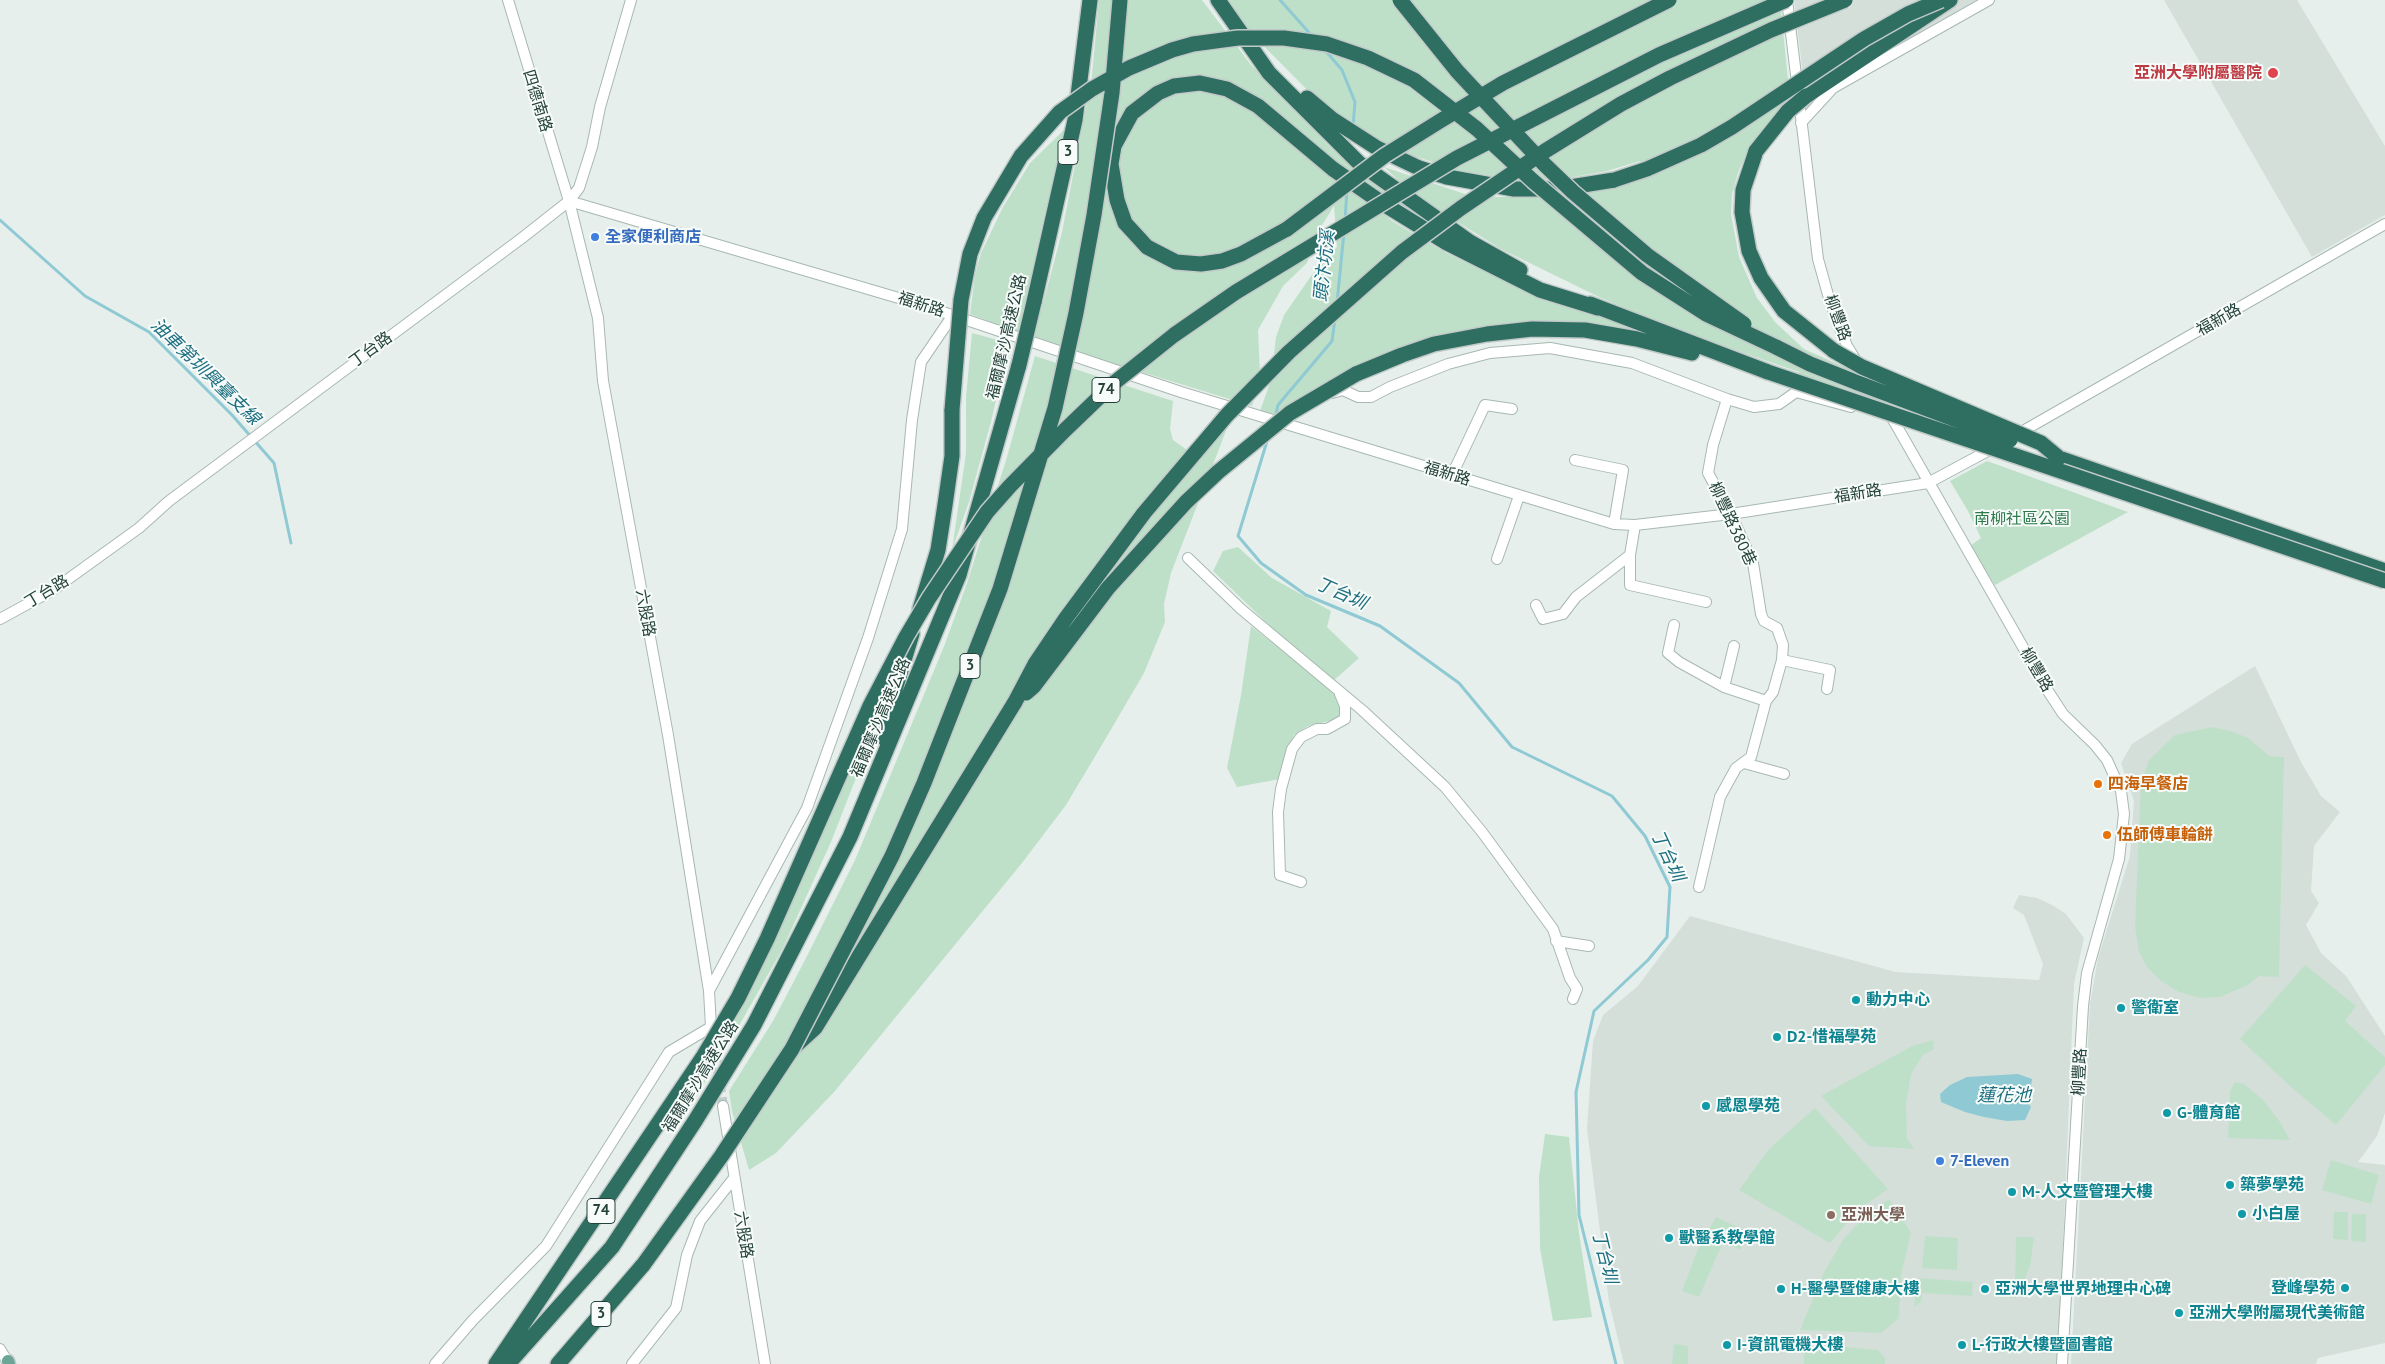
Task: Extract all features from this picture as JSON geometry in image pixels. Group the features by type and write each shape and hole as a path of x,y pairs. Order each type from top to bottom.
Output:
{"highway":[{"name":"福爾摩沙高速公路","path":"508,1364 612,1247 695,1121 754,1025 850,837 959,575 1019,365 1034,302 1075,120 1090,0"},
{"name":"3","path":"558,1364 643,1265 722,1155 792,1048 892,856 924,783 1000,589 1055,408 1076,313 1094,214 1112,93 1120,0"},
{"path":"1218,0 1269,73 1350,154 1470,242 1514,267 1598,308"},
{"path":"1400,0 1457,71 1545,165 1573,192 1647,255 1776,347"},
{"path":"1669,0 1503,83 1384,156 1287,229 1241,254 1222,261 1201,264 1176,262 1147,247 1125,223 1116,200 1111,164 1114,146 1132,113 1158,93 1174,86 1200,83 1227,89 1258,106 1348,179 1382,203 1492,268 1540,290 1598,308 1768,372 2385,581"},
{"name":"74","path":"496,1364 703,1057 738,998 767,939 870,706 906,637 929,598 987,512 1010,486 1064,430 1114,383 1174,335 1228,297 1449,163 1659,55 1786,0"},
{"path":"792,1048 815,1028 1016,702 1035,664 1066,618 1144,513 1227,415 1289,352 1402,252 1461,208 1545,151 1621,104 1670,78 1762,34 1845,0"},
{"path":"1232,20 1285,79 1332,119 1377,148 1420,168 1447,177 1514,189 1558,189 1614,180 1646,169 1701,145 1864,39 1908,14 1941,0"},
{"path":"1950,0 1806,96 1774,127 1756,151 1745,182 1742,212 1745,237 1761,278 1784,311 1834,351 1862,367 2041,443 2059,458"},
{"path":"881,764 890,706 938,550 952,456 952,410 961,300 970,254 984,218 1020,156 1060,112 1092,89 1129,68 1172,50 1193,44 1238,38 1284,38 1326,44 1368,58 1414,80 1477,129 1533,181 1642,273 1706,314 1810,364 2059,458 2385,571"},
{"path":"1016,702 1034,686 1108,588 1186,502 1238,454 1290,413 1356,374 1434,344 1487,334 1532,329 1585,330 1638,339 1768,372"}],"street":[{"name":"四德南路","path":"508,0 569,201"},
{"name":"丁台路","path":"0,619 53,590 139,528 169,501 569,201 579,188 592,147 600,107 631,0"},
{"name":"柳豐路","path":"1786,0 1818,259 1830,302 1847,346 1893,419 2048,691 2063,714 2096,745 2107,760 2121,791 2124,814 2119,858 2088,973 2083,1006 2062,1364"},
{"path":"1801,123 1832,88 1989,0"},
{"name":"福新路","path":"569,201 953,315 1181,392 1452,476 1614,524 1635,525 1731,514 1928,483 1970,461 2385,224"},
{"name":"六股路","path":"435,1364 473,1320 546,1246 669,1052 711,1027 709,991 668,735 603,381 598,318 569,201"},
{"path":"709,991 810,799 868,638 902,529 912,420 921,362 953,315"},
{"path":"1278,421 1326,395 1342,390 1358,397 1371,397 1390,386 1448,364 1490,353 1550,348 1632,363 1727,399 1754,407 1779,404 1796,392 1893,419"},
{"name":"柳豐路380巷","path":"1699,887 1720,797 1736,768 1751,757 1766,701 1773,692 1782,660 1783,644 1777,628 1764,621 1761,614 1753,562 1731,514 1708,473 1713,445 1727,399"},
{"path":"1452,476 1485,405 1512,409"},
{"path":"1575,460 1623,470 1614,524"},
{"path":"1496,559 1519,496"},
{"path":"1635,525 1630,555 1630,585 1706,602"},
{"path":"1536,605 1543,619 1563,614 1576,597 1630,555"},
{"path":"1188,558 1241,609 1409,752 1445,787 1482,832 1553,929 1570,978 1577,989 1572,999"},
{"path":"1674,625 1668,653 1679,662 1724,686 1766,701"},
{"path":"1724,686 1734,646"},
{"path":"1782,660 1830,670 1827,689"},
{"path":"1300,882 1280,875 1278,812 1280,789 1292,750 1301,737 1317,729 1327,729 1345,719 1345,706 1339,692"},
{"path":"1744,763 1784,774"},
{"path":"1556,941 1589,946"},
{"name":"六股路","path":"723,1106 765,1364"},
{"path":"632,1364 676,1308 687,1255 700,1222 734,1178"},
{"path":"0,1349 9,1363"}],"shaded area":[{"path":"1794,0 1986,0 1830,87 1807,108"},
{"name":"亞洲大學附屬醫院","path":"2164,0 2297,0 2385,146 2385,215 2312,257"},
{"path":"2255,666 2301,762 2321,796 2340,812 2314,846 2311,891 2319,903 2306,925 2321,953 2346,976 2385,1036 2385,1113 2377,1136 2358,1162 2385,1165 2385,1343 2318,1358 2316,1364 2071,1364 2090,1004 2098,958 2130,856 2134,801 2121,763 2132,744"},
{"name":"亞洲大學","path":"2019,895 2037,898 2066,914 2084,938 2074,984 2058,1364 1624,1364 1609,1302 1587,1129 1593,1041 1603,1015 1638,986 1690,916 1896,972 2039,980 2043,964 2024,915 2013,908"}],"green space":[{"path":"1099,0 1202,0 1251,65 1331,148 1379,187 1445,233 1371,203 1392,221 1446,253 1500,279 1642,333 1527,325 1348,371 1303,397 1281,415 1260,411 1271,380 1276,337 1284,315 1311,276 1337,247 1334,206 1319,230 1307,263 1283,286 1258,330 1260,375 1252,406 1044,342 970,314 975,275 981,253 1003,207 1030,163 1065,129 1041,230 1025,309 1041,311 1062,232 1092,75"},
{"path":"1229,0 1780,0 1788,80 1793,99 1747,151 1738,173 1732,194 1731,214 1739,257 1757,298 1776,323 1804,349 1858,373 1875,412 1796,387 1799,372 1683,332 1599,297 1501,249 1416,196 1384,167 1468,195 1499,197 1530,196 1646,177 1640,161 1607,171 1573,177 1521,182 1456,170 1400,151 1373,139 1319,102 1247,29"},
{"path":"972,333 1009,343 991,422 969,502 952,550 966,453 966,397"},
{"path":"1035,356 1173,401 1170,429 1173,440 1200,459 1229,423 1171,573 1164,604 1165,622 1144,673 1106,738 1066,805 1022,863 835,1091 776,1153 749,1170 732,1111 729,1091 773,1021 805,960 855,860 883,793 945,644 967,583 1007,457"},
{"name":"南柳社區公園","path":"1987,461 2128,512 1995,585 1970,546 1981,538 1950,481"},
{"path":"1238,547 1272,578 1331,611 1327,627 1359,658 1332,682 1302,657 1213,571 1223,551"},
{"path":"1251,626 1335,693 1342,708 1338,719 1308,726 1294,735 1280,779 1237,787 1227,768 1241,695"},
{"path":"892,677 879,719 831,842 783,948 727,1047 699,1091 782,922"},
{"path":"2212,727 2231,731 2248,738 2269,756 2284,757 2279,977 2259,976 2248,985 2220,997 2200,998 2179,992 2161,981 2147,967 2139,952 2135,927 2141,782 2149,760 2175,735"},
{"path":"2305,965 2356,1006 2345,1021 2385,1057 2385,1065 2336,1125 2290,1086 2240,1039"},
{"path":"1933,1040 1934,1049 1923,1055 1911,1074 1906,1103 1907,1138 1914,1149 1869,1146 1821,1096 1912,1046"},
{"path":"2235,1082 2244,1084 2263,1100 2280,1122 2290,1140 2228,1138 2230,1091"},
{"path":"1815,1108 1888,1189 1858,1210 1830,1243 1739,1190 1769,1149"},
{"path":"1545,1134 1569,1137 1579,1233 1592,1317 1553,1321 1540,1248 1539,1177"},
{"path":"2331,1160 2379,1175 2371,1204 2322,1190"},
{"path":"1889,1199 1911,1233 1901,1275 1899,1318 1881,1333 1800,1330 1824,1272 1844,1238 1866,1216"},
{"path":"2334,1212 2348,1212 2348,1240 2333,1239"},
{"path":"2352,1214 2366,1214 2366,1242 2351,1241"},
{"path":"1716,1217 1748,1232 1740,1250 1723,1242 1699,1297 1682,1291 1698,1249"},
{"path":"1925,1236 1958,1238 1957,1270 1922,1268"},
{"path":"2016,1237 2034,1237 2030,1266 2017,1298 1998,1297 1999,1284 2015,1284"},
{"path":"1917,1278 1973,1282 1972,1296 1922,1293 1921,1302 1914,1307"},
{"path":"1674,1344 1688,1346 1688,1364 1672,1364"},
{"path":"1822,1345 1878,1350 1885,1358 1885,1364 1804,1364 1804,1351"}],"water":[{"name":"蓮花池","path":"2018,1074 2032,1079 2026,1100 2031,1107 2025,1120 2007,1121 1984,1117 1965,1112 1941,1102 1940,1094 1950,1085 1967,1077"}],"waterway":[{"name":"頭汴坑溪","path":"1280,0 1313,37"},
{"name":"頭汴坑溪","path":"1324,49 1342,70 1355,102 1353,126"},
{"name":"頭汴坑溪","path":"1345,221 1347,189"},
{"name":"油車第圳興臺支線","path":"0,220 85,296 149,332 232,415 274,463 291,543"},
{"name":"頭汴坑溪","path":"1337,303 1344,232"},
{"name":"頭汴坑溪","path":"1275,418 1278,405 1332,341 1335,319"},
{"name":"丁台圳","path":"1268,438 1238,536 1261,563 1306,595 1380,626 1459,683 1512,747 1612,796 1645,836 1670,887 1667,937 1648,960 1594,1011 1576,1092 1579,1215 1616,1364"}],"tunnel":[{"path":"713,1038 723,1106"}],"place":[{"name":"亞洲大學附屬醫院","path":"2273,73"},
{"name":"全家便利商店","path":"595,237"},
{"name":"四海早餐店","path":"2098,784"},
{"name":"伍師傅車輪餅","path":"2107,835"},
{"name":"動力中心","path":"1856,1000"},
{"name":"警衛室","path":"2121,1008"},
{"name":"D2-惜福學苑","path":"1777,1037"},
{"name":"感恩學苑","path":"1706,1106"},
{"name":"G-體育館","path":"2167,1113"},
{"name":"7-Eleven","path":"1940,1161"},
{"name":"築夢學苑","path":"2230,1185"},
{"name":"M-人文暨管理大樓","path":"2012,1192"},
{"name":"小白屋","path":"2242,1214"},
{"name":"亞洲大學","path":"1831,1215"},
{"name":"獸醫系教學館","path":"1669,1238"},
{"name":"登峰學苑","path":"2345,1288"},
{"name":"H-醫學暨健康大樓","path":"1781,1289"},
{"name":"亞洲大學世界地理中心碑","path":"1985,1289"},
{"name":"亞洲大學附屬現代美術館","path":"2179,1313"},
{"name":"I-資訊電機大樓","path":"1727,1345"},
{"name":"L-行政大樓暨圖書館","path":"1962,1345"}]}
